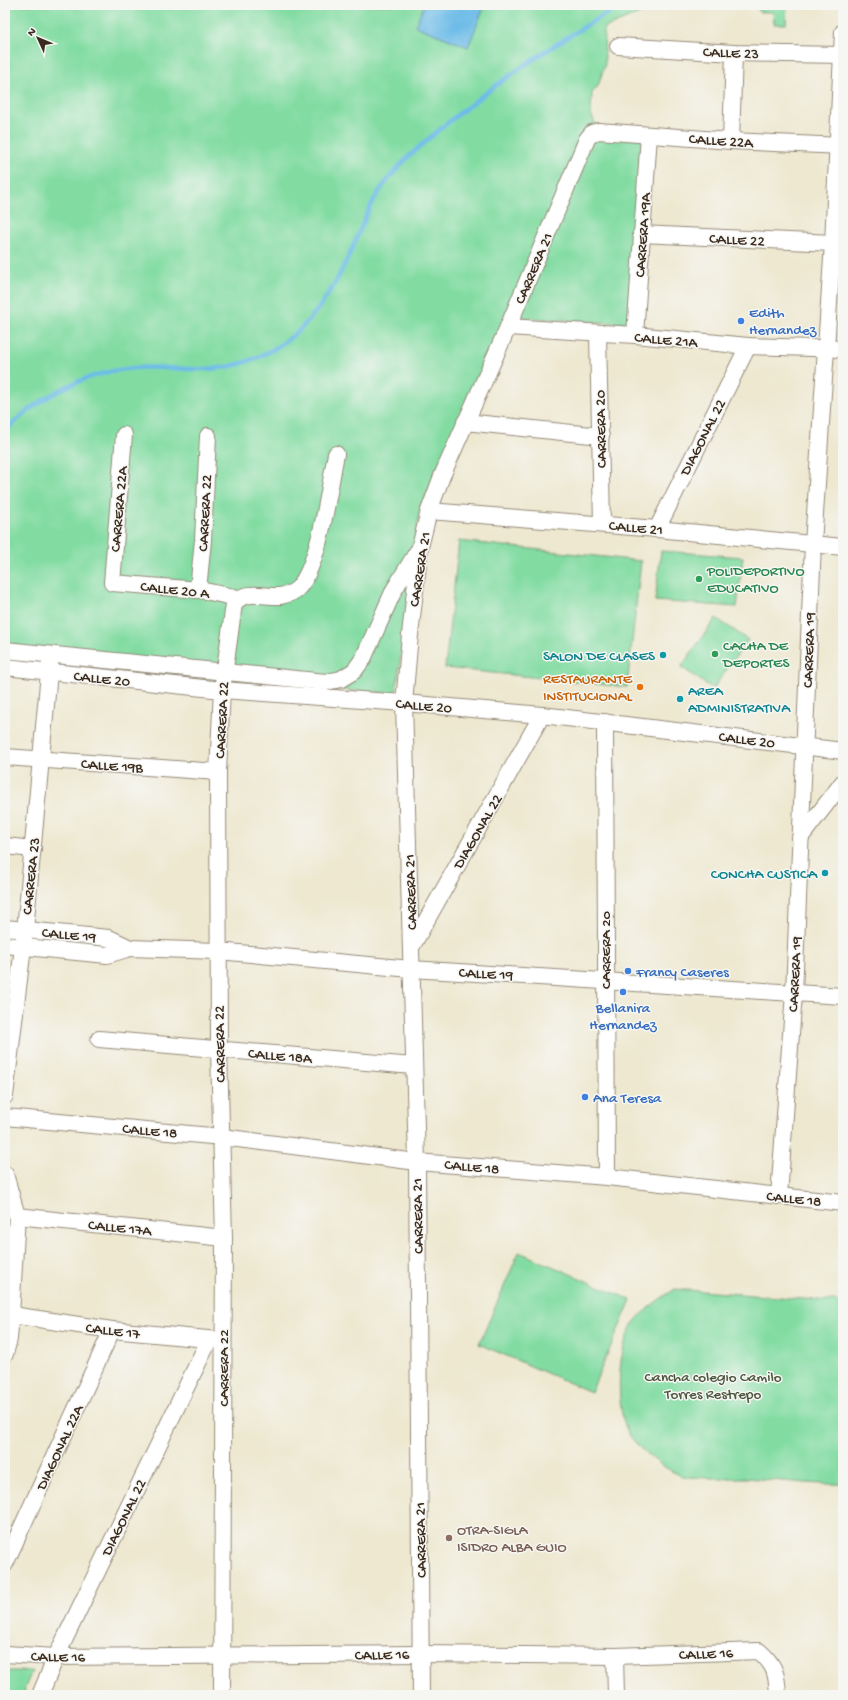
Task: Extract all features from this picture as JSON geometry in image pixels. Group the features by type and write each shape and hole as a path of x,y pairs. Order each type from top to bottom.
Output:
{"street":[{"name":"CARRERA 19","path":"779,1196 794,993 813,544 825,348 840,146 843,32"},
{"name":"CALLE 23","path":"618,46 734,53 842,55"},
{"path":"731,141 734,53"},
{"name":"CALLE 22A","path":"599,131 731,141 840,146"},
{"name":"CARRERA 21","path":"421,1695 416,1162 411,969 412,946 404,703 420,547 429,511 465,422 508,327 587,139 592,133 599,131"},
{"name":"CARRERA 19A","path":"635,336 649,135"},
{"name":"CALLE 22","path":"641,234 833,243"},
{"name":"CALLE 21A","path":"508,327 748,346 825,348"},
{"name":"CARRERA 20","path":"598,334 602,524"},
{"name":"DIAGONAL 22","path":"656,529 748,346"},
{"path":"825,348 843,349"},
{"path":"465,422 601,436"},
{"name":"CARRERA 22A","path":"112,583 124,435"},
{"name":"CARRERA 22","path":"198,590 203,540 208,436"},
{"path":"238,598 243,595 280,596 290,593 298,588 311,565 318,543 336,454"},
{"name":"CALLE 21","path":"429,511 602,524 843,547"},
{"path":"5,650 326,682 341,679 354,671 363,659 394,590 420,547"},
{"name":"CALLE 20 A","path":"112,583 198,590 238,598"},
{"name":"CARRERA 22","path":"222,1695 224,1656 216,1340 224,1238 219,1050 218,772 224,672 234,604 238,598"},
{"name":"CARRERA 23","path":"5,1096 25,930 42,760 50,655"},
{"name":"CALLE 20","path":"5,667 222,690 404,703 542,715 843,751"},
{"name":"DIAGONAL 22","path":"412,946 542,715"},
{"name":"CARRERA 20","path":"605,722 606,1177"},
{"name":"CALLE 19B","path":"5,757 218,772"},
{"path":"800,838 843,782"},
{"path":"5,846 33,849"},
{"name":"CALLE 19","path":"5,928 109,938 130,948"},
{"name":"CALLE 19","path":"5,945 107,955 130,948 218,951 411,969 843,996"},
{"name":"CALLE 18A","path":"99,1039 413,1066"},
{"name":"CALLE 18","path":"5,1117 222,1137 416,1162 606,1177 843,1203"},
{"path":"5,1174 17,1216 5,1354"},
{"name":"CALLE 17A","path":"17,1216 224,1238"},
{"name":"CALLE 17","path":"8,1314 112,1330 216,1340"},
{"name":"DIAGONAL 22A","path":"5,1564 112,1330"},
{"name":"DIAGONAL 22","path":"40,1695 56,1657 216,1340"},
{"name":"CALLE 16","path":"5,1654 56,1657 421,1654 615,1656 759,1651 770,1661 777,1678 778,1695"},
{"path":"615,1656 616,1695"}],"green space":[{"path":"5,5 661,5 604,28 605,64 598,86 592,93 591,114 600,134 645,139 632,324 508,317 420,508 396,693 356,691 86,668 5,659"},
{"path":"758,5 787,5 786,24 774,24 773,12 759,12"},
{"path":"459,541 641,561 627,687 445,668"},
{"name":"POLIDEPORTIVO EDUCATIVO","path":"661,551 743,557 737,607 655,601"},
{"name":"CACHA DE DEPORTES","path":"716,618 748,640 713,689 681,667"},
{"path":"519,1252 631,1300 591,1392 479,1344"},
{"name":"Cancha colegio Camilo Torres Restrepo","path":"675,1289 843,1302 843,1484 684,1476 673,1472 659,1463 639,1447 630,1436 621,1411 620,1380 624,1348 628,1335 637,1319 652,1305"},
{"path":"5,1671 32,1671 22,1695 5,1695"}],"water":[{"path":"424,5 485,5 468,47 415,26"}],"waterway":[{"path":"5,431 33,407 48,397 81,380 116,370 134,368 222,368 250,360 277,347 302,327 323,302 348,258 368,211 381,188 392,174 424,142 481,96 526,64 621,5"}],"place":[{"name":"Edith Hernandez","path":"741,321"},
{"name":"POLIDEPORTIVO EDUCATIVO","path":"699,579"},
{"name":"CACHA DE DEPORTES","path":"715,654"},
{"name":"SALON DE CLASES","path":"663,655"},
{"name":"RESTAURANTE INSTITUCIONAL","path":"640,687"},
{"name":"AREA ADMINISTRATIVA","path":"680,699"},
{"name":"CONCHA CUSTICA","path":"825,873"},
{"name":"Francy Caseres","path":"628,971"},
{"name":"Bellanira Hernandez","path":"623,992"},
{"name":"Ana Teresa","path":"585,1097"},
{"name":"OTRA-SIGLA ISIDRO ALBA GUIO","path":"449,1538"}]}
